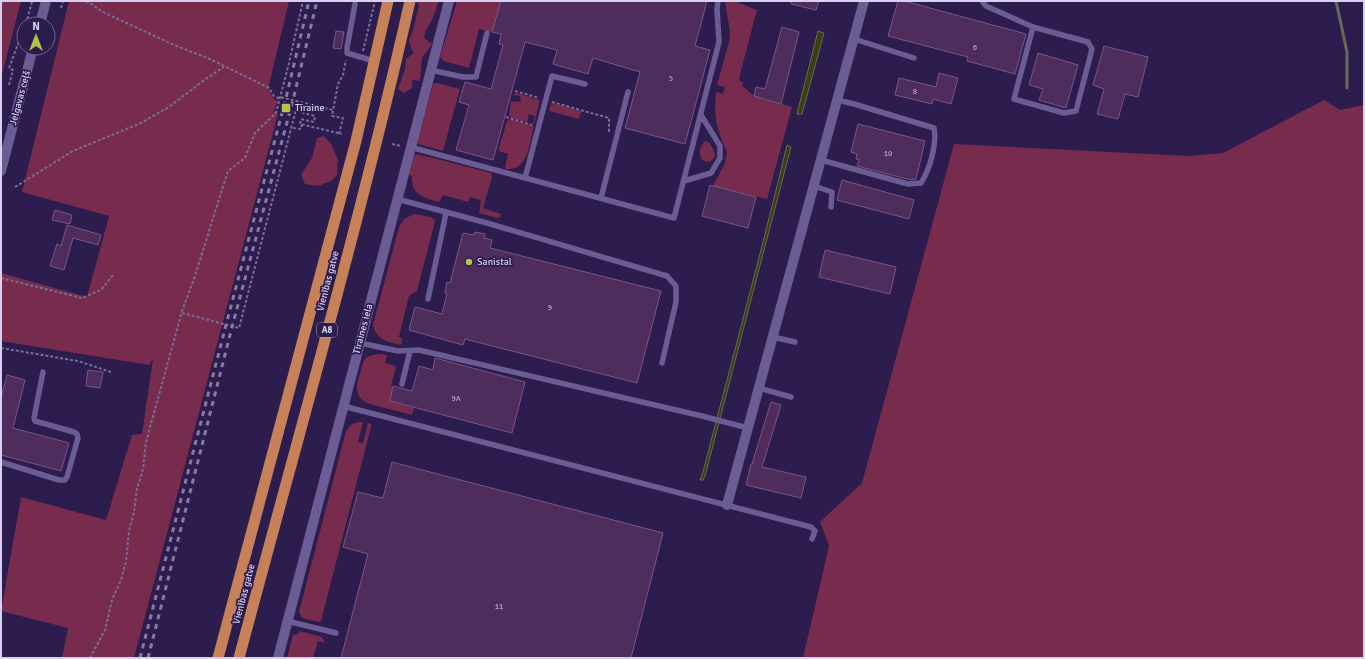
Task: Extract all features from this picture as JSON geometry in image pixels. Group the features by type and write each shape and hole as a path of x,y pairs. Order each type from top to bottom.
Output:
{"highway":[{"name":"Vienības gatve","path":"218,658 356,141 388,1"},
{"name":"Vienības gatve","path":"239,658 351,240 410,1"}],"street":[{"path":"42,16 46,1"},
{"name":"Tīraines iela","path":"278,658 397,199 405,147 430,70 449,1"},
{"path":"727,505 864,1"},
{"name":"Jelgavas ceļš","path":"1,171 31,56"}],"lane":[{"path":"405,147 674,218 720,42 717,9 718,1"},
{"path":"982,1 986,6 1033,27 1088,42 1092,49 1076,112 1064,113 1014,99 1033,27"},
{"path":"355,4 347,53 374,61"},
{"path":"430,70 463,77 476,77 487,33"},
{"path":"854,39 914,58"},
{"path":"525,178 552,76 585,84"},
{"path":"600,198 628,92"},
{"path":"821,160 908,184 921,183 927,173 936,136 934,128 837,100"},
{"path":"684,181 711,173 720,158 720,146 701,115"},
{"path":"814,186 832,192 831,207"},
{"path":"397,199 486,222 666,276 676,286 676,302 662,363"},
{"path":"428,299 446,212"},
{"path":"773,337 795,342"},
{"path":"360,343 398,351 419,350 748,428"},
{"path":"402,384 410,351"},
{"path":"1,462 59,480 65,480 67,477 78,438 77,434 74,432 35,421 34,418 43,372"},
{"path":"759,388 791,397"},
{"path":"343,406 812,527 815,531 812,540"},
{"path":"287,621 336,633"}],"path":[{"path":"61,8 63,1"},
{"path":"86,1 105,13 174,45 210,59 269,88 274,96 278,98 280,97 333,110"},
{"path":"90,658 105,630 112,600 121,580 126,562 129,531 134,512 136,488 143,469 146,442 182,313 228,171 245,158 255,133 276,112 303,1"},
{"path":"361,58 375,1"},
{"path":"28,16 32,2"},
{"path":"9,85 13,70 9,68 16,49"},
{"path":"302,124 340,134 343,118 332,116 338,84 343,75 346,61"},
{"path":"15,187 73,151 141,122 169,107 224,67"},
{"path":"515,91 609,118 609,136"},
{"path":"182,313 238,328 298,102"},
{"path":"293,128 301,129 302,124 300,124 302,119 314,122 315,116 303,113 304,108 316,111 317,106"},
{"path":"506,117 539,126"},
{"path":"392,144 405,147"},
{"path":"1,278 82,298 101,290 113,275"},
{"path":"1,348 78,361 111,372"}],"shaded area":[{"path":"1,1 21,1 16,16 1,78"},
{"path":"69,1 289,1 268,89 274,99 278,101 274,111 278,114 134,658 62,658 68,628 1,611 21,497 106,520 132,435 142,434 153,359 149,365 1,341 1,273 87,297 109,216 22,192"},
{"path":"417,1 439,1 424,38 432,44 422,57 420,81 412,81 412,88 404,93 398,89 405,69 406,59 414,53 410,46 409,40 419,6"},
{"path":"457,1 501,1 492,32 479,29 469,68 444,61 440,57"},
{"path":"725,1 734,1 757,10 739,78 740,81 743,82 742,86 754,96 792,107 767,199 713,186 725,163 727,152 720,136 715,109 716,92 723,94 725,87 717,85 730,38"},
{"path":"818,31 824,33 802,114 797,114"},
{"path":"437,83 460,89 443,151 418,144 417,142 433,84"},
{"path":"516,93 540,100 534,124 535,116 529,114 527,122 511,118 509,114 511,101 521,101 520,96 512,96"},
{"path":"1324,100 1340,110 1364,105 1364,658 803,658 829,546 820,522 862,483 954,144 1188,156 1223,153"},
{"path":"551,103 581,111 579,119 549,111"},
{"path":"510,119 534,126 527,155 524,161 519,166 506,169 505,166 508,154 498,151 507,121"},
{"path":"324,136 331,144 338,160 337,175 331,181 318,186 305,184 301,175 312,158 317,138"},
{"path":"706,141 712,147 715,156 711,161 707,162 702,160 700,152 702,144"},
{"path":"787,145 791,147 705,476 703,480 700,480 756,268"},
{"path":"416,154 491,173 492,177 483,208 501,214 500,217 497,218 479,213 481,200 470,197 468,202 443,195 439,202 423,197 419,194 412,182 412,176 409,175 414,156"},
{"path":"414,214 431,217 435,221 417,291 409,296 399,337 402,338 401,345 383,340 377,334 373,325 399,227 404,219"},
{"path":"381,354 387,355 385,363 396,366 391,387 393,387 390,401 414,408 412,415 370,404 358,395 357,383 364,361 370,356"},
{"path":"363,422 358,442 363,443 368,423 371,424 371,427 321,621 319,622 302,618 299,612 346,431 352,424"},
{"path":"300,631 322,637 325,643 318,641 313,658 287,658 293,635 298,634"}],"building":[{"path":"501,1 707,1 695,46 710,50 685,144 625,128 640,72 593,58 588,74 553,64 557,50 525,42 493,160 456,150 469,105 459,102 465,82 491,89 503,45 499,44 501,34 492,32"},
{"path":"791,1 819,1 816,10 791,4"},
{"path":"898,1 904,1 1026,34 1015,74 967,61 968,57 888,36"},
{"path":"782,27 799,32 781,104 754,96 756,87 765,89"},
{"path":"336,31 344,32 341,49 333,48"},
{"path":"1104,46 1148,57 1138,97 1125,94 1118,119 1097,114 1104,89 1093,85"},
{"path":"1038,53 1078,65 1066,108 1039,100 1043,89 1029,85"},
{"path":"939,73 958,78 951,104 933,99 932,104 895,95 899,78 936,87"},
{"path":"858,124 925,141 916,179 911,180 857,166 859,160 856,159 857,154 851,152"},
{"path":"842,180 914,200 909,219 837,200"},
{"path":"710,185 756,197 748,228 702,216"},
{"path":"55,210 72,215 70,224 52,220"},
{"path":"67,225 101,235 98,245 73,238 64,270 50,266 57,244 61,246"},
{"path":"475,232 485,234 484,238 492,240 490,248 661,291 637,383 465,339 463,345 409,330 415,307 442,314 447,294 445,293 447,282 450,283 463,233 474,235"},
{"path":"825,250 896,267 890,294 819,277"},
{"path":"435,358 525,382 512,433 390,401 393,386 412,391 419,366 433,370"},
{"path":"88,370 103,372 100,388 86,386"},
{"path":"7,375 25,380 13,428 69,443 61,471 1,455 1,398"},
{"path":"771,402 781,405 762,467 806,477 801,498 746,485 751,464"},
{"path":"392,462 663,533 631,658 341,658 368,554 343,547 358,492 383,498"}],"waterway":[{"path":"1336,1 1347,52 1347,88"}],"railway":[{"path":"140,658 286,98 309,1"},
{"path":"148,658 232,327 293,100 317,1"}],"place":[{"name":"Tīraine","path":"286,108"},
{"name":"Sanistal","path":"469,262"}]}
